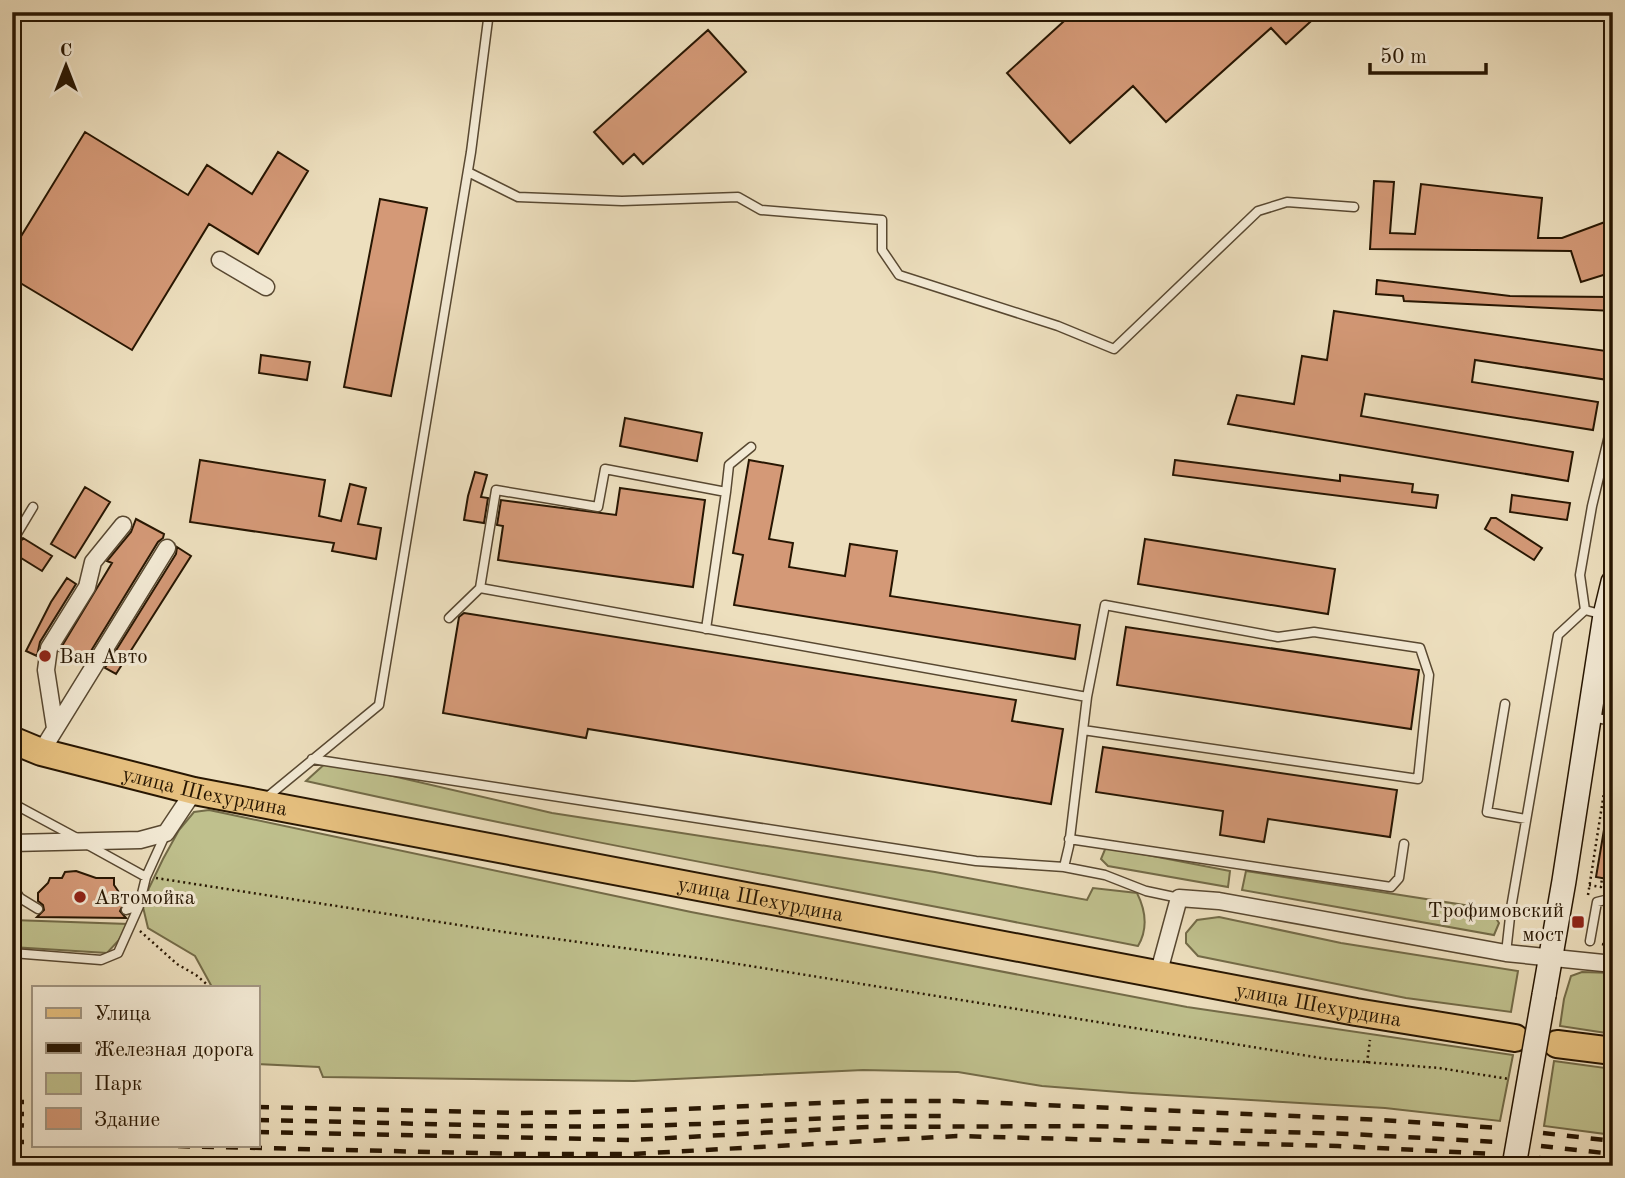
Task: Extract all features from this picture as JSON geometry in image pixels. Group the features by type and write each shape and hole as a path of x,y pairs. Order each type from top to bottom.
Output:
{"main road":[{"name":"улица Шехурдина","path":"12,740 41,752 194,791 259,804 1356,1012 1516,1038"},
{"path":"1557,1044 1613,1051"}],"street":[{"path":"220,260 267,287"},
{"path":"55,728 46,670 49,648 87,587 93,562 123,525"},
{"path":"41,752 167,548"},
{"path":"1514,1166 1564,881 1588,716 1595,612 1613,582"},
{"path":"12,843 140,840 166,833 194,791"},
{"path":"1158,975 1179,898 1219,901 1506,953 1613,964"}],"lane":[{"path":"259,804 379,705 468,172 489,12"},
{"path":"468,172 518,197 622,201 738,197 761,210 882,220 883,250 899,275 1058,326 1114,349 1258,211 1287,202 1354,207"},
{"path":"1506,953 1558,635 1595,612 1580,575 1592,506 1613,419"},
{"path":"706,628 729,465 751,447"},
{"path":"449,618 480,588 496,490 598,507 604,469 726,492"},
{"path":"12,542 33,507"},
{"path":"480,588 1087,697"},
{"path":"1064,867 1087,697 1105,606 1278,637 1314,632 1420,648 1429,675 1418,779 1083,730"},
{"path":"1505,704 1487,812 1527,819"},
{"path":"1588,716 1613,721"},
{"path":"312,759 976,862 1064,867 1105,875 1146,891 1179,898"},
{"path":"12,803 146,877"},
{"path":"12,953 101,960 118,953 133,923 146,877 166,833"},
{"path":"1069,839 1391,887 1399,878 1404,844"},
{"path":"12,886 20,898 38,909"},
{"path":"1590,941 1597,902 1613,898"},
{"path":"126,910 139,906"}],"path":[{"path":"1587,899 1613,735"},
{"path":"146,877 504,932 726,962 1327,1059 1439,1068 1509,1079"},
{"path":"1589,885 1601,887 1602,878"},
{"path":"133,923 177,964 209,986"},
{"path":"1367,1063 1370,1040"}],"green space":[{"path":"328,761 552,813 935,872 1087,900 1093,888 1137,893 1144,913 1143,933 1138,946 618,846 306,781"},
{"path":"209,810 691,912 1187,1007 1513,1055 1500,1121 1385,1108 1042,1086 958,1072 863,1070 634,1081 323,1077 319,1067 259,1064 259,986 211,986 195,956 148,928 143,907 149,888 179,830 194,812"},
{"path":"1106,847 1230,871 1228,887 1108,866 1101,859"},
{"path":"1246,871 1490,909 1499,923 1494,935 1242,890"},
{"path":"1219,917 1341,943 1518,971 1511,1012 1406,998 1198,956 1186,943 1186,933 1197,920"},
{"path":"12,920 128,924 107,953 12,947"},
{"path":"1582,972 1613,973 1613,1034 1560,1026 1571,976"},
{"path":"1554,1061 1613,1069 1613,1135 1544,1126"}],"building":[{"path":"1074,12 1321,12 1286,44 1271,28 1166,122 1133,86 1070,143 1007,73"},
{"path":"708,30 746,72 643,164 634,154 623,164 594,132"},
{"path":"85,132 188,195 207,165 252,194 278,152 308,171 258,254 209,224 132,350 12,278 12,251"},
{"path":"1374,181 1394,182 1390,233 1415,234 1421,184 1542,198 1538,238 1562,238 1613,219 1613,272 1581,282 1571,251 1370,249"},
{"path":"380,199 427,208 391,396 344,387"},
{"path":"1377,280 1510,296 1613,297 1613,311 1404,301 1403,296 1376,294"},
{"path":"1334,311 1613,352 1608,380 1475,360 1472,382 1598,402 1593,430 1365,394 1361,416 1573,452 1568,481 1228,424 1237,395 1294,404 1302,356 1327,360"},
{"path":"261,355 310,362 307,380 259,373"},
{"path":"625,418 702,433 697,461 620,446"},
{"path":"200,460 325,480 319,516 341,521 350,484 366,488 358,524 381,528 376,559 332,551 334,543 190,522"},
{"path":"749,460 783,466 769,539 793,543 789,567 845,576 850,544 897,551 890,596 1080,625 1075,659 734,605 743,555 733,553"},
{"path":"1175,460 1340,481 1340,475 1413,484 1412,492 1438,495 1436,508 1173,475"},
{"path":"475,472 487,475 481,497 488,498 484,523 464,520"},
{"path":"85,487 110,502 75,558 51,544"},
{"path":"620,488 705,500 693,587 498,560 503,526 497,525 501,500 616,515"},
{"path":"1512,495 1570,503 1567,520 1510,512"},
{"path":"1491,518 1496,518 1542,548 1534,560 1485,529"},
{"path":"136,519 164,534 163,538 83,664 59,651 112,563 107,561 131,532"},
{"path":"23,538 52,556 42,571 13,553"},
{"path":"1145,539 1335,569 1328,614 1138,584"},
{"path":"177,547 191,556 116,674 105,668 176,554"},
{"path":"67,578 76,584 40,642 37,656 26,651 51,602"},
{"path":"464,613 1016,700 1012,721 1063,729 1051,804 588,729 586,738 443,713 459,617"},
{"path":"1126,627 1419,670 1411,729 1117,685"},
{"path":"1103,747 1397,790 1390,837 1268,819 1264,842 1220,835 1223,811 1096,792"},
{"path":"1606,818 1613,819 1613,880 1596,877"},
{"name":"Автомойка","path":"76,871 96,878 114,878 114,885 125,901 120,911 126,918 37,917 44,910 38,901 38,893 50,878 62,878 65,872"}],"railway":[{"path":"259,1107 522,1113 866,1101 955,1101 1382,1120 1499,1128"},
{"path":"12,1102 32,1102"},
{"path":"12,1114 32,1114"},
{"path":"259,1120 587,1126 942,1116"},
{"path":"12,1125 32,1126"},
{"path":"259,1132 634,1140 867,1127 1089,1126 1349,1134 1497,1142"},
{"path":"1543,1133 1613,1141"},
{"path":"173,1146 633,1154 957,1136 1338,1146 1495,1154"},
{"path":"12,1142 32,1142"},
{"path":"1541,1146 1613,1154"},
{"path":"1539,1158 1601,1166"}],"place":[{"name":"Ван Авто","path":"45,656"},
{"name":"Автомойка","path":"80,897"},
{"name":"Трофимовский мост","path":"1578,922"}]}
